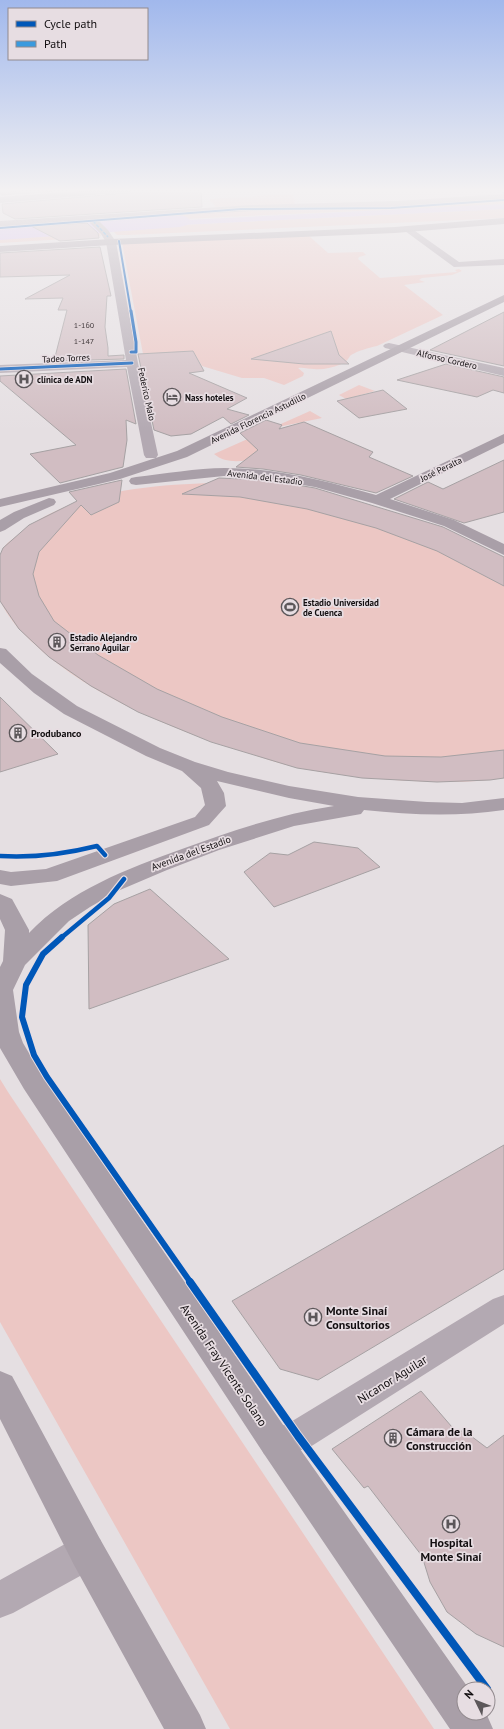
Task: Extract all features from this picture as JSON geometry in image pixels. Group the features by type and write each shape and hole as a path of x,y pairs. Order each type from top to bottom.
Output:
{"main road":[{"name":"Avenida Florencia Astudillo","path":"0,503 157,464 211,441 395,348 504,290"},
{"name":"Avenida Florencia Astudillo","path":"0,492 84,482 217,428 504,298"},
{"name":"José Peralta","path":"377,500 504,438"},
{"path":"211,441 203,454 209,464 224,472"},
{"name":"Avenida del Estadio","path":"0,527 19,515 84,482 224,472 267,475 316,483 377,500 449,523 504,550"},
{"name":"Avenida del Estadio","path":"0,653 41,690 87,720 186,766 266,788 355,803 393,807 463,809 504,804"},
{"name":"Avenida del Estadio","path":"0,877 11,879 49,876 202,821 216,806 214,791 209,784 186,766"},
{"name":"Avenida del Estadio","path":"16,961 67,911 124,879 142,871 248,832 296,818 336,812 393,807"},
{"path":"0,901 4,904 17,930 16,961 1,991"},
{"name":"Avenida Fray Vicente Solano","path":"1,991 6,1032 10,1043 33,1082 276,1443 473,1729"},
{"path":"0,1386 87,1552 186,1729"}],"street":[{"name":"Federico Malo","path":"114,271 151,455"},
{"name":"Alfonso Cordero","path":"395,348 504,372"},
{"name":"Tadeo Torres","path":"0,369 132,363"},
{"name":"Nicanor Aguilar","path":"276,1443 298,1436 504,1308"},
{"path":"0,1600 87,1552"}],"shaded area":[{"path":"127,271 372,271 380,278 462,271 452,275 422,278 419,280 425,282 404,285 443,315 377,346 355,353 350,356 346,362 333,367 323,369 298,368 304,373 303,376 284,385 264,378 242,378 202,366 193,351 143,354"},
{"path":"359,385 375,391 346,399 339,395"},
{"path":"310,411 322,418 278,427 284,433 250,442 265,457 246,461 232,461 220,458 214,454"},
{"path":"213,483 504,557 504,778 481,781 446,782 398,780 327,773 293,767 220,744 158,721 97,690 69,672 43,652 20,630 5,611 0,599 0,563 3,549 10,541 38,520 85,500 111,493 163,486"},
{"path":"0,1079 434,1729 230,1729 0,1322"}],"building":[{"path":"0,271 105,271 111,296 107,296 105,327 108,356 124,355 124,359 54,361 67,310 58,310 63,298 25,299 70,275 0,277"},
{"path":"504,312 504,366 430,350"},
{"path":"331,331 339,355 349,364 304,364 251,359"},
{"path":"193,351 204,371 189,373 247,398 227,409 249,415 231,424 223,417 191,434 171,436 154,430 138,354"},
{"path":"446,364 504,377 504,393 493,390 477,397 397,380"},
{"path":"126,369 136,424 126,420 127,440 123,467 60,483 30,454 76,445 0,381 0,376"},
{"path":"383,390 407,409 359,418 337,401"},
{"path":"266,420 282,425 279,429 304,422 373,452 369,457 413,476 376,493 301,475 263,469 236,467 258,450 240,433"},
{"path":"504,460 504,512 464,523 394,499 428,482 443,489"},
{"path":"219,478 267,480 315,488 443,527 504,557 504,586 437,551 376,528 307,509 240,497 182,494"},
{"name":"Estadio Alejandro Serrano Aguilar","path":"122,480 119,502 91,515 81,505 39,552 33,574 39,596 54,621 98,655 157,689 222,717 300,743 385,756 441,757 504,750 504,778 437,782 362,778 297,768 211,742 138,712 91,686 49,657 19,629 0,601 0,555 3,548 29,525 77,501 69,492"},
{"name":"Produbanco","path":"0,697 58,754 0,772"},
{"path":"314,842 358,848 380,867 274,907 244,872 270,853 288,855"},
{"path":"150,889 229,959 89,1009 88,925 114,904"},
{"path":"504,1145 504,1269 318,1380 280,1369 232,1301"},
{"name":"Hospital Monte Sinaí","path":"421,1391 458,1434 463,1430 487,1448 504,1435 504,1647 476,1634 447,1612 430,1582 422,1556 368,1486 364,1488 332,1449"}],"cycle path":[{"path":"124,271 136,342 136,352 131,352"},
{"path":"0,369 132,363"},
{"path":"0,856 49,856 97,846 105,855"},
{"path":"124,879 109,898 43,954 26,985 22,1017 34,1055 47,1077 298,1436 481,1681"}],"place":[{"name":"clínica de ADN","path":"24,379"},
{"name":"Nass hoteles","path":"172,397"},
{"name":"Estadio Universidad de Cuenca","path":"290,607"},
{"name":"Estadio Alejandro Serrano Aguilar","path":"57,642"},
{"name":"Produbanco","path":"18,733"},
{"name":"Monte Sinaí Consultorios","path":"313,1317"},
{"name":"Cámara de la Construcción","path":"393,1438"},
{"name":"Hospital Monte Sinaí","path":"451,1524"}]}
